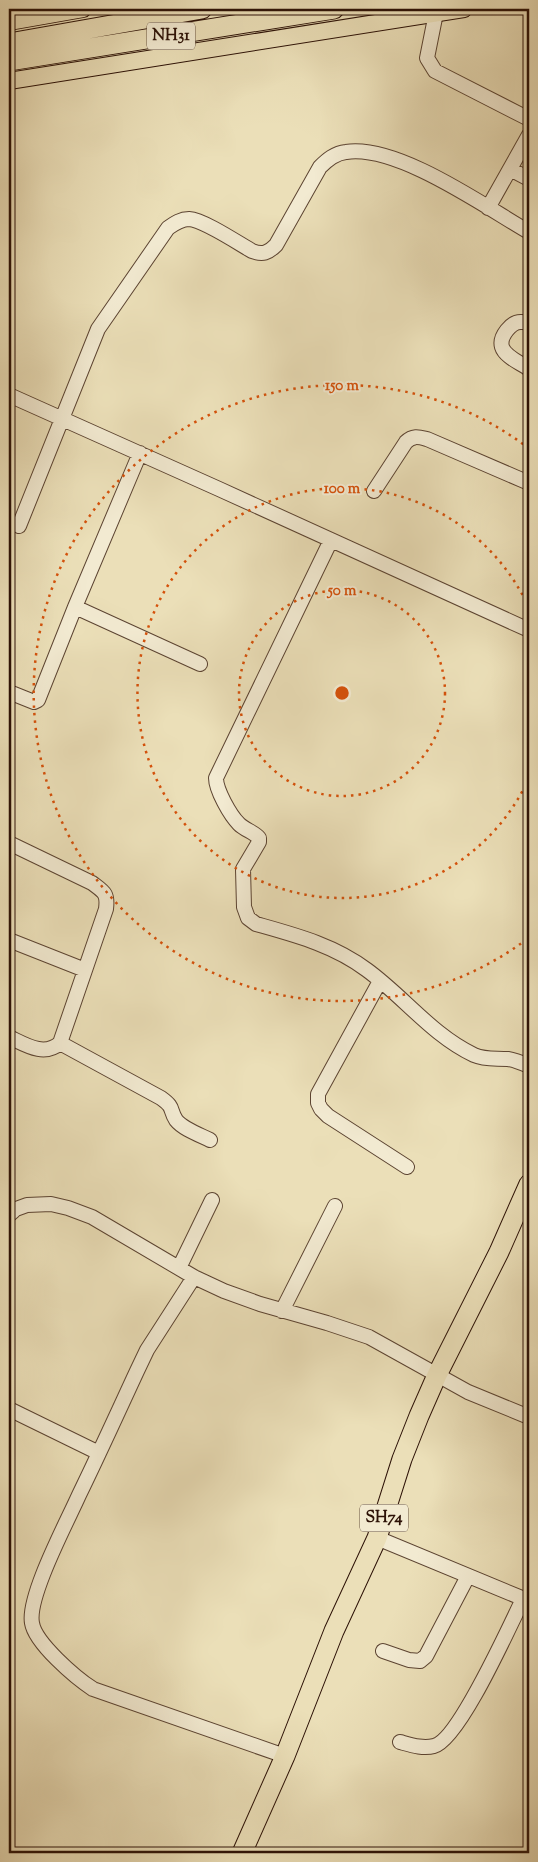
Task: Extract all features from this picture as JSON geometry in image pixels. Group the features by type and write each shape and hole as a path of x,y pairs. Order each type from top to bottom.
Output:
{"highway":[{"name":"NH31","path":"9,43 202,9"},
{"name":"NH31","path":"9,61 334,9"},
{"name":"SH74","path":"242,1853 285,1756 334,1631 377,1538 402,1459 437,1375 525,1210 529,1184"}],"main road":[{"path":"9,22 83,9"},
{"path":"9,81 464,9"}],"street":[{"path":"436,13 427,58 434,70 529,119"},
{"path":"488,208 529,135"},
{"path":"19,526 98,330 168,228 176,222 188,219 198,221 252,251 260,254 270,252 276,245 320,167 330,157 344,152 361,151 382,154 430,174 529,232"},
{"path":"510,168 529,179"},
{"path":"529,324 522,322 511,326 505,332 502,346 505,353 529,368"},
{"path":"9,395 529,630"},
{"path":"374,491 406,442 410,438 417,437 427,438 529,483"},
{"path":"9,692 29,701 34,702 38,700 140,453"},
{"path":"331,540 216,778 216,784 234,818 239,824 259,838 259,842 243,869 244,907 248,918 256,924 317,942 368,970 431,1027 474,1055 484,1058 510,1060 529,1066"},
{"path":"75,607 200,664"},
{"path":"9,843 92,883 104,891 107,899 106,909 60,1043 53,1050 43,1050 9,1037"},
{"path":"9,940 85,970"},
{"path":"380,981 326,1077 318,1094 318,1103 321,1110 328,1116 407,1166"},
{"path":"60,1043 161,1098 169,1104 180,1124 210,1140"},
{"path":"180,1268 212,1200"},
{"path":"9,1215 16,1209 27,1205 51,1204 92,1217 194,1277 224,1291 369,1338 468,1392 529,1416"},
{"path":"282,1311 335,1206"},
{"path":"194,1277 147,1350 99,1453 34,1598 30,1614 32,1626 40,1640 79,1680 93,1688 285,1756"},
{"path":"9,1409 99,1453"},
{"path":"377,1538 526,1600 458,1722 446,1738 436,1746 422,1747 400,1742"},
{"path":"383,1651 409,1660 420,1661 426,1656 468,1576"}]}
